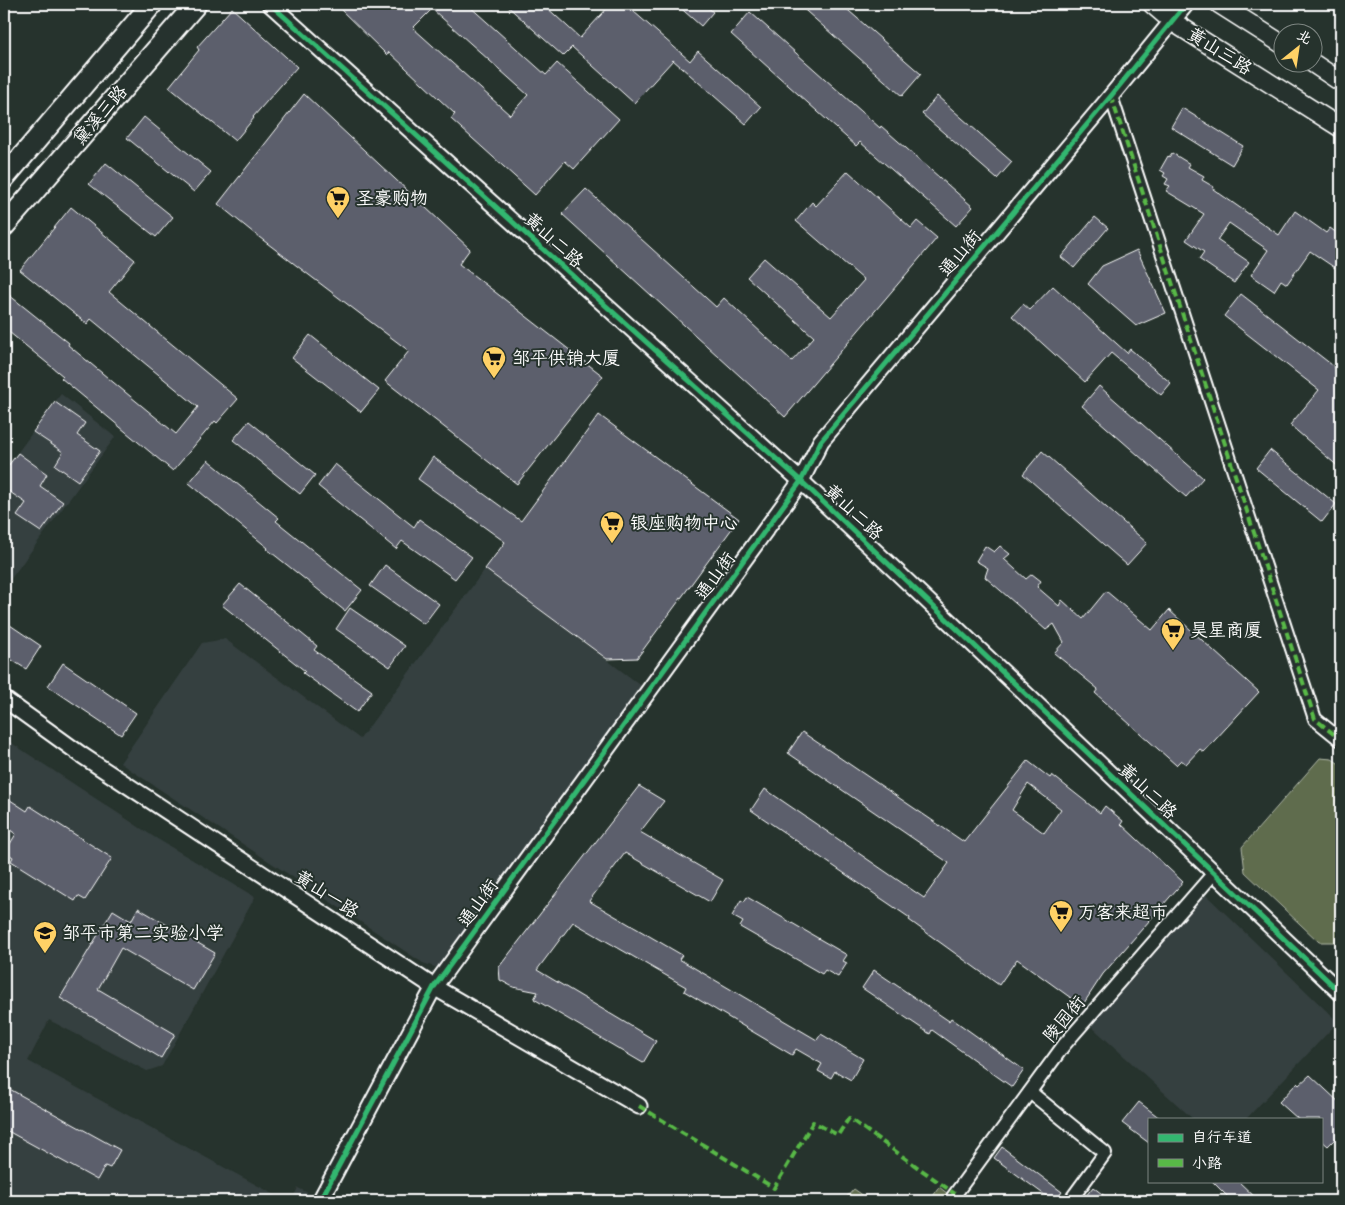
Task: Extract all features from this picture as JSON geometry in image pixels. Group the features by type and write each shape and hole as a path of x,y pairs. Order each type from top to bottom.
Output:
{"main road":[{"name":"黛溪三路","path":"4,178 152,4"},
{"name":"黛溪三路","path":"4,226 196,4"},
{"name":"黄山三路","path":"1152,4 1173,22 1341,128"},
{"path":"1220,4 1272,38"},
{"path":"1322,69 1341,82"}],"street":[{"name":"黄山二路","path":"270,4 801,481 1214,873 1339,986"},
{"name":"通山街","path":"320,1201 434,987 801,481 821,441 1173,22 1186,4"},
{"path":"1111,96 1315,719 1341,740"},
{"name":"黄山一路","path":"4,699 83,756 434,987 639,1106"},
{"name":"陵园街","path":"953,1197 1064,1044 1214,873"},
{"path":"1030,1092 1105,1153 1070,1201"}],"shaded area":[{"path":"61,394 115,437 4,588 4,471"},
{"path":"485,569 643,687 445,962 435,967 423,963 120,763 202,643 225,639 360,739"},
{"name":"邹平市第二实验小学","path":"4,738 154,837 255,897 162,1066 147,1071 49,1020 28,1061 286,1201 5,1201 8,1185 4,1182"},
{"path":"1206,895 1338,1022 1247,1118 1192,1118 1091,1026 1110,1000"},
{"path":"298,1188 312,1195 309,1201 291,1201"}],"green space":[{"path":"1320,758 1332,759 1341,765 1341,942 1319,942 1245,872 1242,847"},
{"path":"939,1187 957,1201 930,1201"},
{"path":"854,1189 871,1201 843,1201"}],"building":[{"path":"335,4 467,4 546,75 557,63 619,119 574,169 565,161 535,195 451,119 455,114 389,52 387,55","holes":["432,9 528,95 510,115 413,28"]},
{"path":"505,4 543,4 580,38 611,4 625,4 690,61 698,51 761,107 746,124 673,60 634,103 572,47 563,56"},
{"path":"676,4 704,4 713,12 701,26"},
{"path":"798,4 841,4 921,74 902,96"},
{"path":"232,8 297,67 253,117 235,141 169,87 199,50 197,47"},
{"path":"750,12 880,128 881,126 973,207 956,226 860,142 856,146 731,34"},
{"path":"304,94 470,249 459,264 603,376 517,484 385,381 409,351 218,204"},
{"path":"937,96 1012,162 997,179 922,114"},
{"path":"1182,108 1243,146 1232,165 1171,127"},
{"path":"144,117 211,172 194,192 127,138"},
{"path":"1172,153 1190,164 1188,167 1204,176 1202,180 1214,187 1213,189 1279,235 1295,211 1326,233 1330,228 1341,236 1341,272 1310,251 1287,284 1281,280 1274,291 1251,275 1268,250 1229,223 1217,240 1249,262 1234,283 1199,259 1204,252 1186,240 1204,214 1166,191 1170,186 1165,184 1168,179 1163,176 1165,173 1160,170 1168,156"},
{"path":"106,163 173,217 156,237 89,184"},
{"path":"848,171 911,228 917,221 937,238 785,417 562,214 586,189 716,307 724,298 792,361 814,337 747,277 764,258 831,317 864,280 796,221 812,202 816,206"},
{"path":"71,207 135,260 109,292 238,399 217,423 215,421 173,471 4,328 4,291 69,343 68,345 176,434 198,407 91,319 87,324 20,270"},
{"path":"1095,217 1108,228 1074,268 1061,257"},
{"path":"1137,250 1166,313 1136,326 1088,284 1102,266"},
{"path":"1053,286 1127,353 1130,349 1171,383 1161,395 1111,353 1085,382 1012,316 1023,304 1030,310"},
{"path":"1241,294 1341,372 1341,469 1290,425 1319,390 1224,316"},
{"path":"310,335 379,390 361,412 292,358"},
{"path":"1099,386 1203,478 1186,497 1082,406"},
{"path":"55,402 85,423 77,435 100,451 78,481 55,465 63,452 33,432"},
{"name":"银座购物中心","path":"599,415 739,519 637,658 607,659 485,569 505,542 418,479 433,457 521,521"},
{"path":"249,421 315,475 300,494 233,440"},
{"path":"1270,450 1336,504 1322,522 1256,468"},
{"path":"1042,451 1147,543 1127,565 1023,474"},
{"path":"18,453 47,474 40,486 63,502 41,532 17,516 26,503 4,488 4,471"},
{"path":"208,460 279,518 276,521 362,590 345,611 267,549 189,483"},
{"path":"335,464 414,527 419,519 472,557 455,579 402,541 396,549 318,486"},
{"name":"昊星商厦","path":"985,546 994,552 1000,546 1010,554 1004,559 1026,579 1032,574 1041,581 1037,587 1059,606 1062,600 1083,619 1106,591 1152,630 1169,610 1259,692 1204,752 1200,749 1186,764 1181,760 1176,765 1095,693 1098,689 1054,653 1064,642 1054,624 1046,630 985,577 988,568 976,561"},
{"path":"385,565 439,604 424,624 370,586"},
{"path":"240,584 317,646 314,650 372,691 357,712 303,673 305,671 222,605"},
{"path":"350,608 405,646 390,667 336,629"},
{"path":"4,621 41,646 26,669 4,655"},
{"path":"63,663 136,713 121,735 48,686"},
{"name":"万客来超市","path":"802,732 964,842 1028,761 1050,778 1052,775 1100,813 1105,806 1123,821 1121,824 1183,882 1103,974 1082,1006 1017,959 999,985 909,920 910,918 751,810 765,789 924,898 949,863 788,753","holes":["1028,784 1061,809 1044,833 1012,810"]},
{"path":"639,786 664,801 640,832 723,880 710,902 625,853 589,901 682,955 679,959 817,1040 821,1034 863,1059 851,1080 835,1071 831,1078 818,1071 822,1064 796,1049 792,1055 684,991 686,987 573,922 537,970 656,1041 643,1063 534,999 538,992 513,987 500,980 499,967"},
{"path":"4,796 27,811 30,806 112,858 85,900 78,896 75,901 11,861 13,857 5,852 16,834 4,826"},
{"path":"747,897 847,955 843,961 847,963 838,977 825,970 822,974 740,927 743,922 732,916 741,900 744,902"},
{"path":"138,908 215,953 193,990 121,948 98,989 175,1034 161,1058 60,998 113,910 131,921"},
{"path":"874,970 949,1021 951,1018 1024,1070 1012,1087 932,1030 930,1034 862,988"},
{"path":"1310,1075 1341,1104 1341,1133 1328,1146 1322,1141 1322,1118 1297,1118 1279,1102 1297,1083 1299,1085"},
{"path":"4,1086 120,1150 110,1168 105,1166 97,1180 4,1129"},
{"path":"1139,1102 1160,1118 1148,1118 1148,1142 1122,1123"},
{"path":"1002,1147 1062,1192 1055,1201 994,1158"},
{"path":"1213,1182 1239,1182 1259,1201 1232,1201"},
{"path":"1093,1187 1111,1201 1082,1201"}],"marked path":[{"path":"1111,96 1315,719 1341,740"},
{"path":"639,1106 774,1188 813,1122 838,1135 849,1118 955,1194"}],"cycle path":[{"path":"270,4 801,481 1341,993"},
{"path":"320,1201 434,987 801,481 821,441 1186,4"}],"place":[{"name":"圣豪购物","path":"338,219"},
{"name":"邹平供销大厦","path":"494,379"},
{"name":"银座购物中心","path":"612,544"},
{"name":"昊星商厦","path":"1173,651"},
{"name":"万客来超市","path":"1061,933"},
{"name":"邹平市第二实验小学","path":"45,954"}]}
